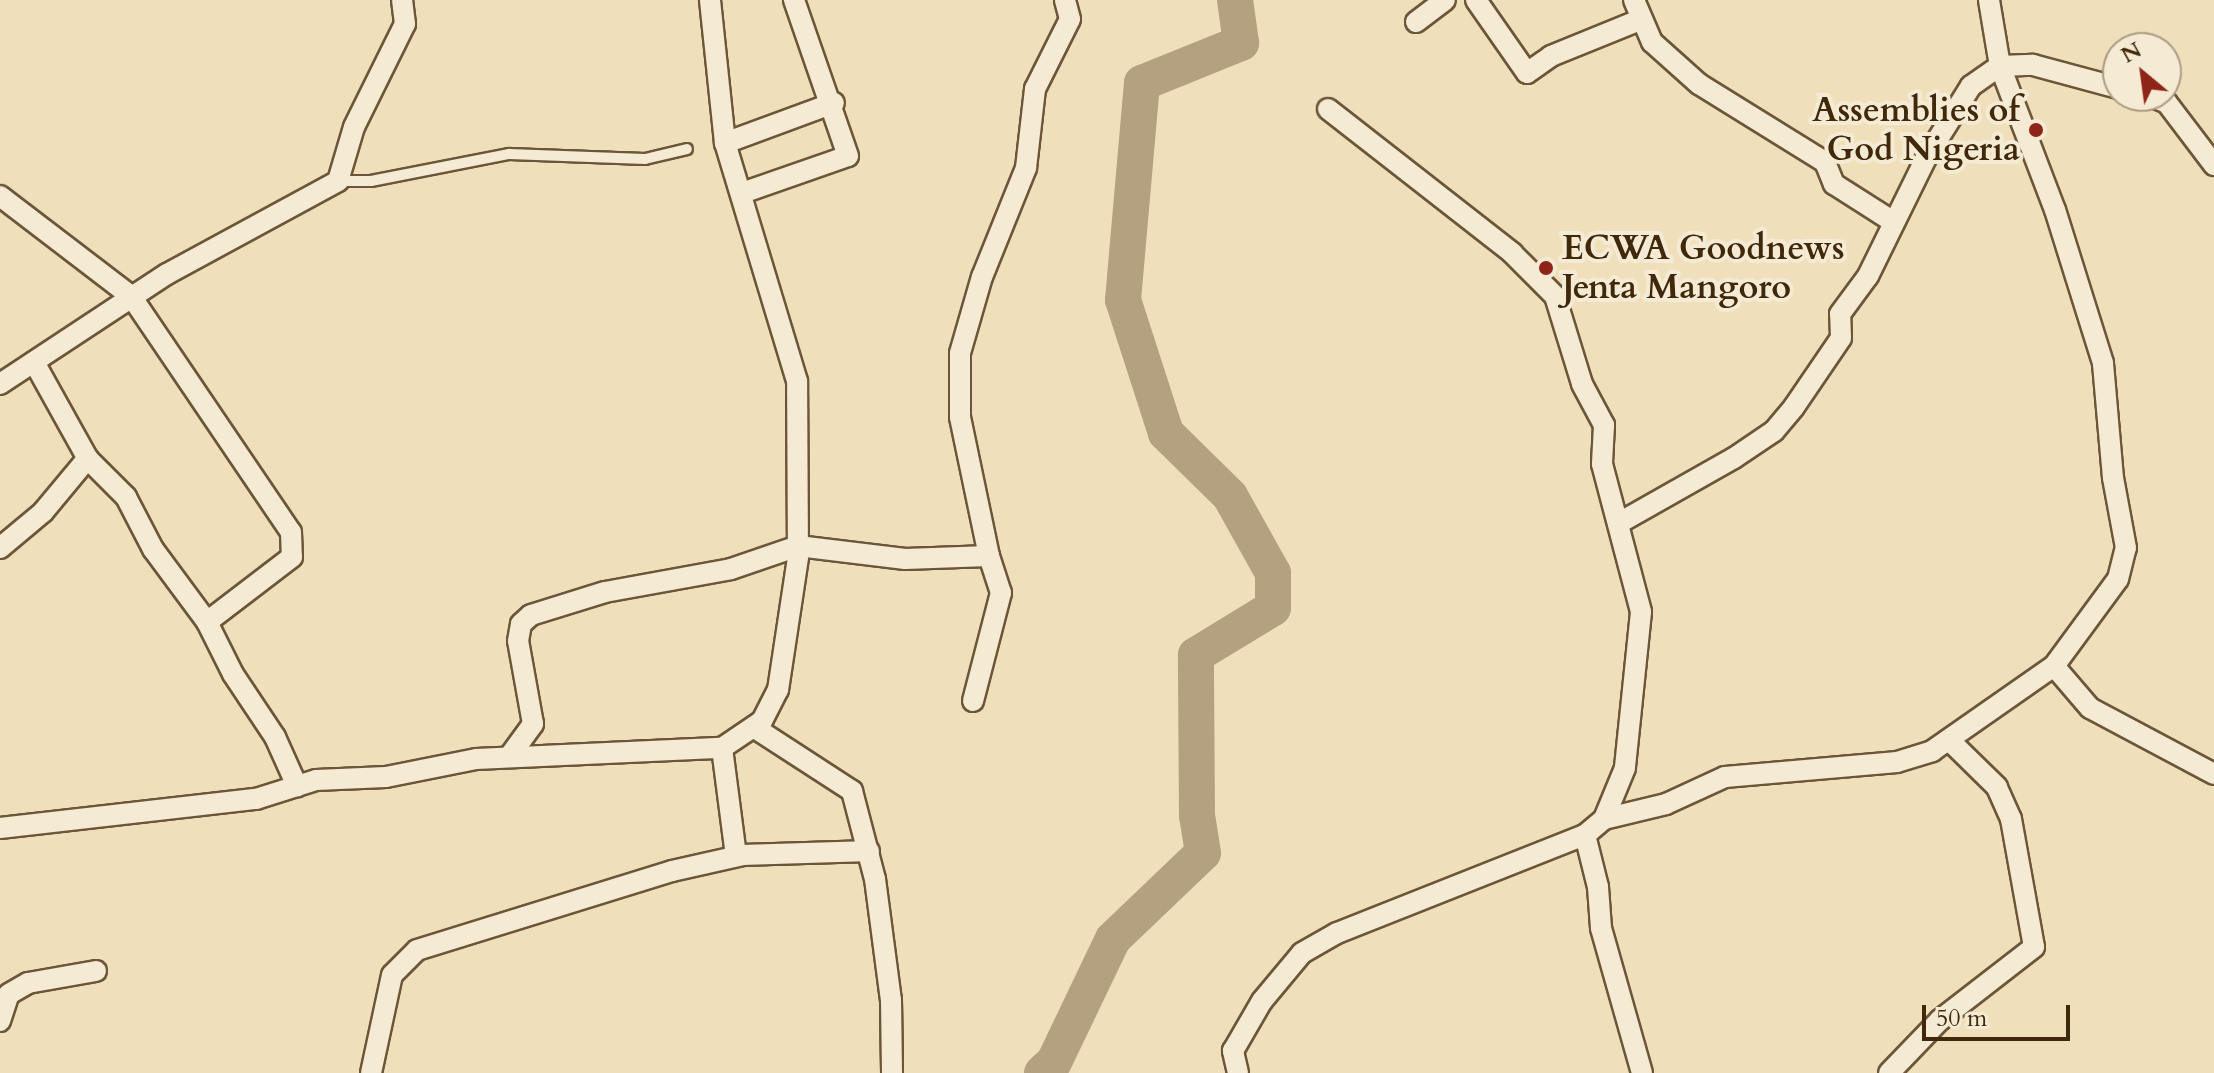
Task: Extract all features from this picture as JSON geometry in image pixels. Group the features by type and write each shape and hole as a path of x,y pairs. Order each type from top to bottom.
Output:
{"street":[{"path":"0,384 131,296 338,181 354,127 405,24 402,0"},
{"path":"0,828 256,799 297,786 509,757 722,748 755,728 778,690 798,546 797,381 725,143 710,0"},
{"path":"742,193 848,156 834,103 794,0"},
{"path":"973,701 1001,593 989,556 960,417 960,353 982,277 1026,168 1035,89 1070,19 1065,0"},
{"path":"1416,22 1445,0"},
{"path":"1476,0 1527,73 1551,56 1638,9 1652,42 1699,84 1825,162 1834,184 1892,221"},
{"path":"1238,1073 1233,1051 1262,1001 1302,953 1337,933 1585,835 1604,819 1666,804 1725,777 1897,762 1949,740 2054,666 2118,579 2126,548 2113,478 2103,363 2055,210 2000,66 1989,0"},
{"path":"1619,523 1774,431 1841,338 1840,314 1868,276 1892,221 1953,111 1971,86 2000,66 2033,65 2102,84"},
{"path":"725,143 834,103"},
{"path":"1328,109 1512,253 1555,296 1582,384 1604,425 1602,464 1641,612 1625,768 1604,819"},
{"path":"2174,112 2214,165"},
{"path":"0,196 131,296 291,532 292,557 207,622"},
{"path":"34,362 88,458 126,497 153,549 207,622 297,786"},
{"path":"0,548 43,512 88,458"},
{"path":"509,757 533,724 518,641 521,624 531,615 605,592 731,569 798,546 905,559 989,556"},
{"path":"2054,666 2090,708 2214,774"},
{"path":"755,728 852,791 869,851 891,1000 892,1073"},
{"path":"1889,1073 1940,1020 2034,947 2011,819 1997,787 1949,740"},
{"path":"722,748 736,856"},
{"path":"1585,835 1598,887 1601,928 1642,1073"},
{"path":"371,1073 392,975 417,950 736,856 869,851"},
{"path":"0,1021 9,994 28,983 96,971"}],"lane":[{"path":"338,181 371,181 509,154 620,160 687,149"}],"waterway":[{"path":"1042,1073 1054,1062 1113,939 1203,853 1197,816 1196,655 1273,608 1273,573 1230,496 1166,433 1123,300 1142,83 1241,43 1235,0"}],"place":[{"name":"Assemblies of God Nigeria","path":"2036,130"},
{"name":"ECWA Goodnews Jenta Mangoro","path":"1546,268"}]}
